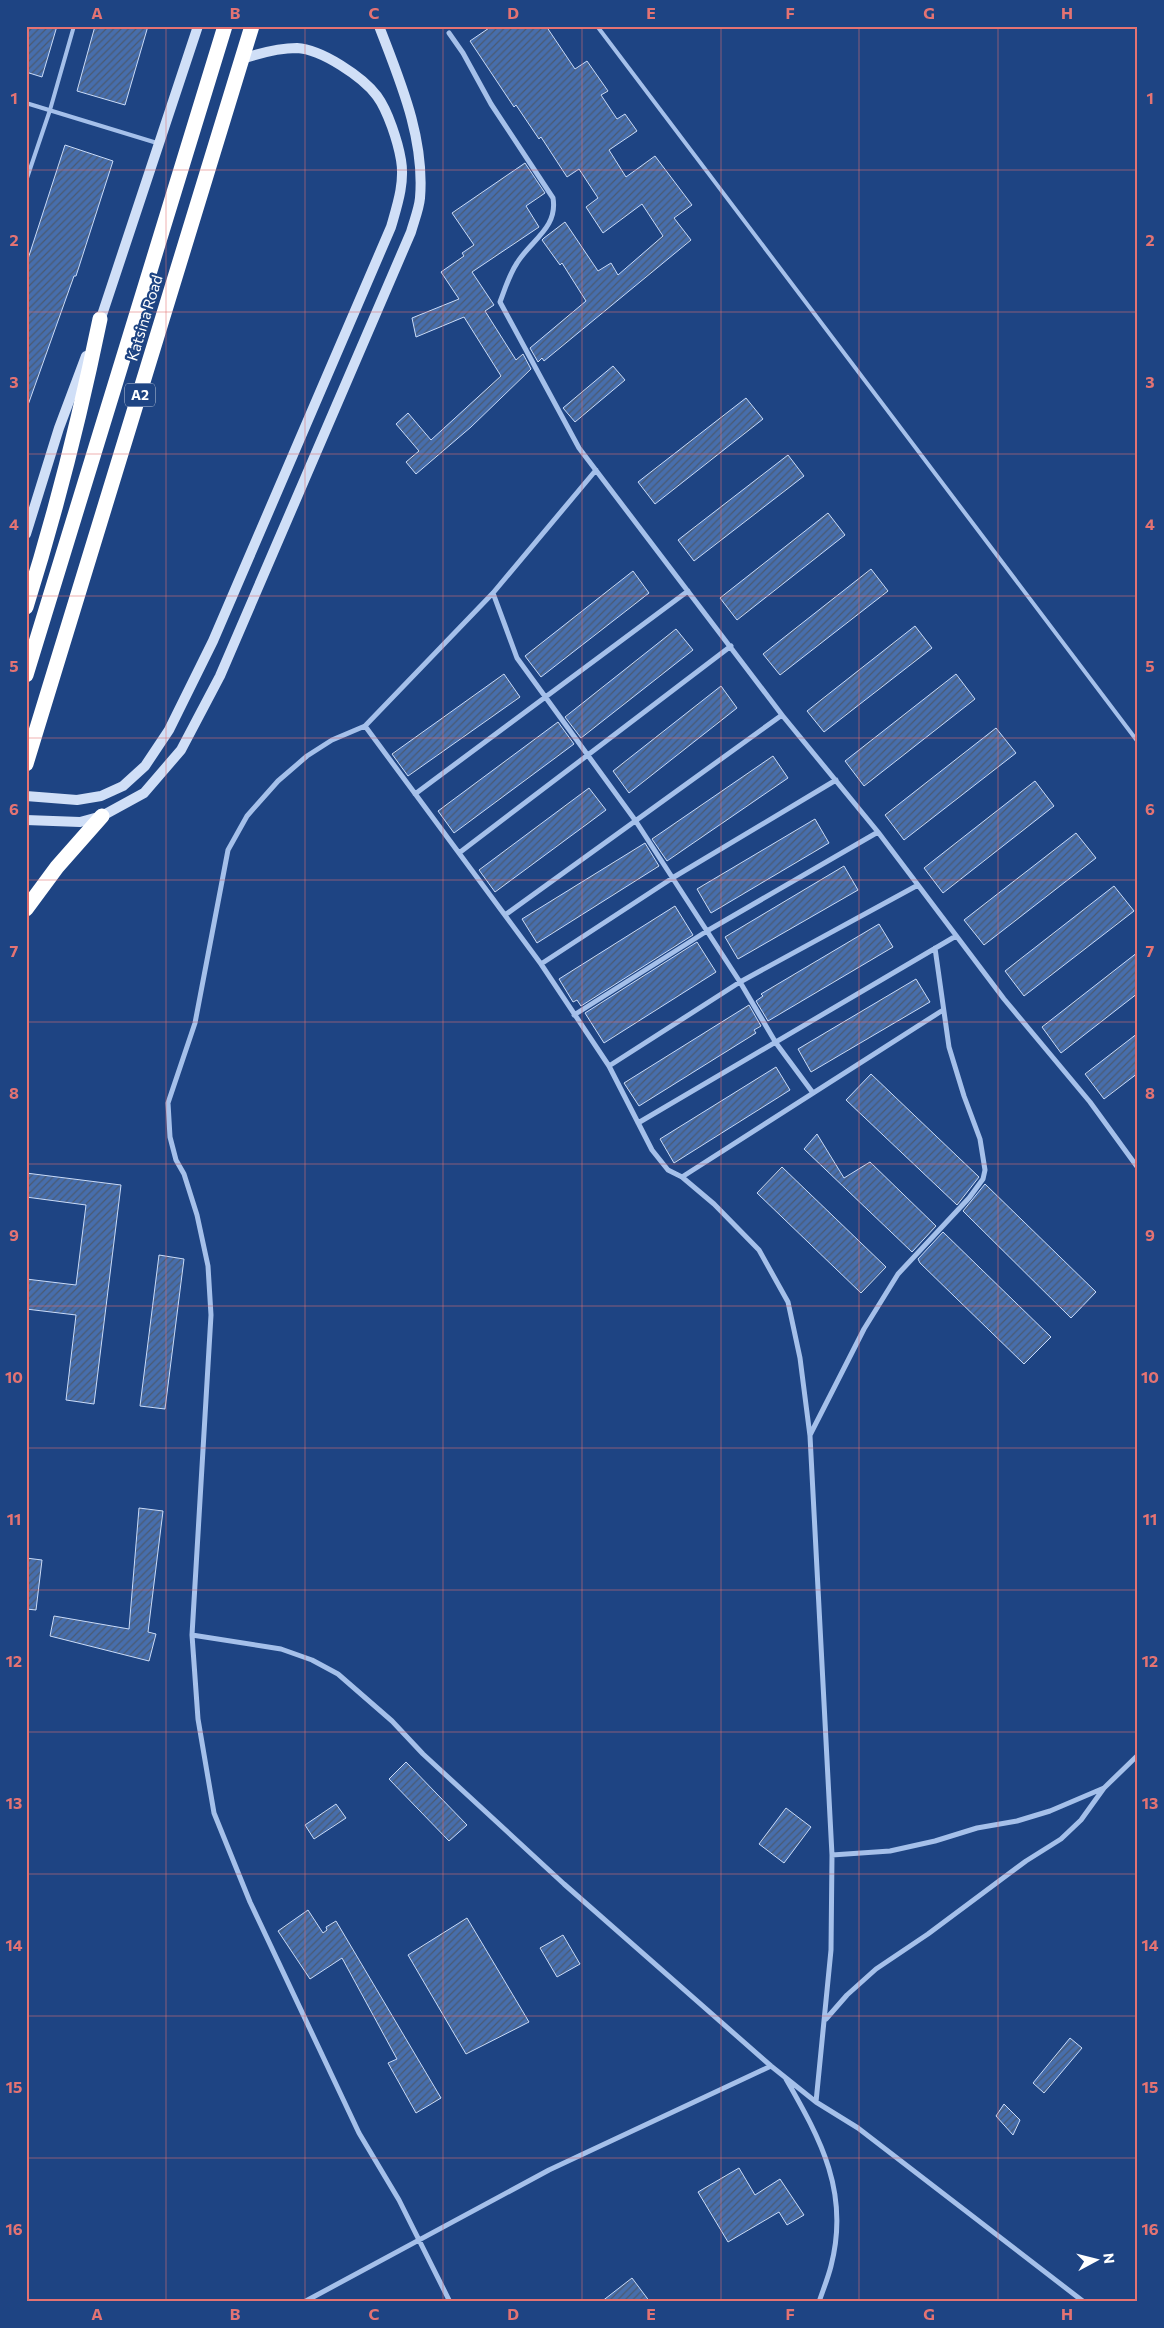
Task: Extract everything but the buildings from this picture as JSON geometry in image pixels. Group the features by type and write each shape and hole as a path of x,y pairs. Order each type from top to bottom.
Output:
{"highway":[{"name":"Katsina Road","path":"26,675 225,26"},
{"name":"Katsina Road","path":"26,764 252,26"},
{"path":"26,607 48,536 83,399 100,319"},
{"path":"26,909 57,867 102,816"}],"main road":[{"path":"26,534 60,428 100,319 160,144 198,26"},
{"path":"26,820 80,822 102,816 144,794 181,750 220,676 411,232 420,200 421,164 412,120 380,26"},
{"path":"29,797 77,800 101,796 123,786 145,766 169,730 213,640 391,227 401,192 401,161 392,128 377,96 355,76 321,54 298,48 267,50 242,59"}],"street":[{"path":"449,33 463,53 491,104 553,198 552,219 546,229 517,263 500,302 579,448 782,714 878,832 1004,999 1090,1102 1138,1168"},
{"path":"450,2302 399,2200 360,2133 250,1902 214,1813 198,1718 192,1635 211,1315 208,1266 197,1214 184,1174 176,1160 170,1137 168,1103 195,1023 228,850 247,816 278,781 307,756 332,740 365,726 493,593 596,470"},
{"path":"415,794 688,591"},
{"path":"493,593 517,658 589,753 635,820 740,982 776,1043 813,1094"},
{"path":"459,853 731,646"},
{"path":"505,915 782,714"},
{"path":"365,726 541,964 609,1066 652,1150 668,1170 682,1177 714,1204 759,1250 788,1302 800,1358 810,1436 832,1855 831,1950 826,2019 816,2102"},
{"path":"541,964 674,878 836,780"},
{"path":"574,1015 707,931 878,832"},
{"path":"609,1066 740,982 918,885"},
{"path":"638,1123 956,936"},
{"path":"810,1436 864,1329 898,1274 969,1198 982,1179 985,1170 985,1158 949,1047 935,948"},
{"path":"682,1177 944,1010"},
{"path":"192,1635 281,1649 312,1660 338,1674 392,1721 423,1754 564,1884 771,2066 816,2102 858,2128 1084,2302"},
{"path":"826,2019 847,1995 876,1969 928,1934 1026,1861 1061,1839 1081,1820 1104,1788 1138,1755"},
{"path":"832,1855 890,1851 935,1841 977,1828 1018,1820 1050,1811 1104,1788"},
{"path":"304,2302 549,2170 771,2066"},
{"path":"784,2075 814,2127 832,2176 838,2204 832,2265 819,2302"}],"lane":[{"path":"26,181 50,110 74,26"},
{"path":"597,26 1138,742"},
{"path":"26,103 160,144"}]}
